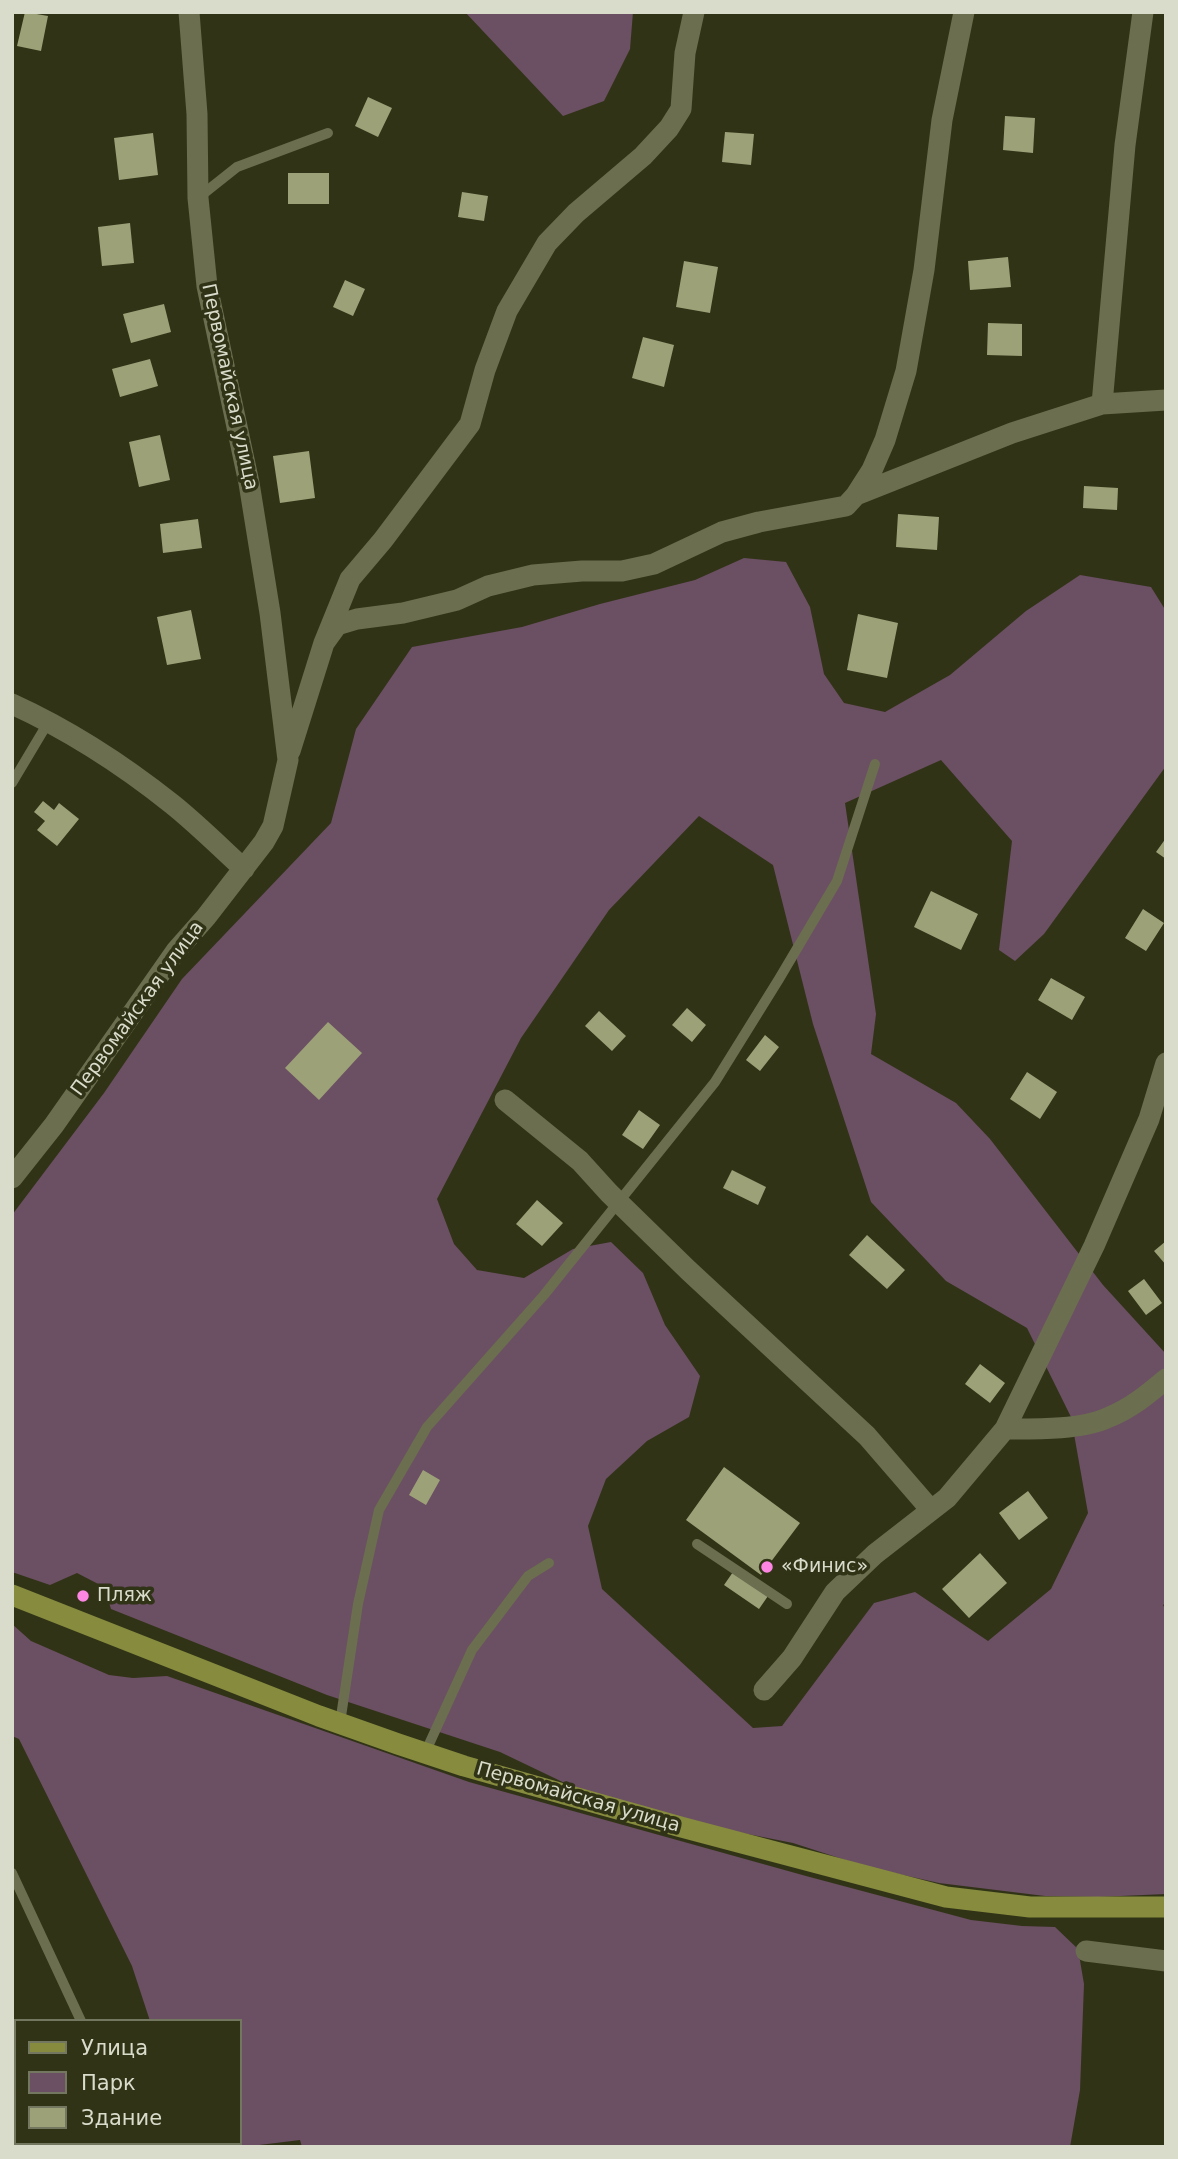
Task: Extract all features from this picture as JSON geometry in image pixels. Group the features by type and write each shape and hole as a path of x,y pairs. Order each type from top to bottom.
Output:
{"main road":[{"name":"Первомайская улица","path":"12,1595 340,1723 425,1753 681,1827 946,1897 1030,1907 1166,1907"}],"street":[{"name":"Первомайская улица","path":"189,12 197,114 198,198 206,286 241,443 270,613 288,760"},
{"name":"Первомайская улица","path":"12,1178 54,1125 176,951 244,869 273,826 288,760 324,643 350,579 383,540 470,424 485,370 507,311 547,243 576,213 643,156 669,128 681,109 685,54 694,12"},
{"path":"324,643 337,625 357,619 417,610 457,600 488,586 533,575 622,571 653,564 722,532 759,522 846,506 872,470 885,440 906,371 924,270 942,120 964,12"},
{"path":"1102,404 1125,145 1143,12"},
{"path":"856,495 1012,433 1102,404 1166,400"},
{"path":"12,704 49,721 115,763 172,804 244,869"},
{"path":"764,1690 792,1658 835,1592 875,1554 947,1498 1005,1429 1094,1246 1149,1119 1166,1063"},
{"path":"505,1100 580,1161 617,1202 867,1436 931,1510"},
{"path":"1005,1429 1058,1428 1105,1420 1139,1401 1166,1379"},
{"path":"1086,1951 1166,1961"}],"lane":[{"path":"198,198 237,167 328,133"},
{"path":"12,783 49,721"},
{"path":"340,1723 358,1604 379,1510 427,1427 544,1295 715,1082 836,881 874,764"},
{"path":"697,1544 788,1604"},
{"path":"425,1753 472,1650 528,1576 549,1563"},
{"path":"12,1872 80,2019"}],"green space":[{"path":"465,12 633,12 630,49 604,101 563,116"},
{"path":"744,558 786,562 810,607 824,674 844,703 885,712 950,675 1026,611 1080,575 1151,587 1166,611 1166,766 1044,934 1015,961 999,950 1012,841 941,760 845,803 876,1014 871,1054 956,1103 990,1139 1103,1285 1166,1354 1166,1603 1163,1605 1166,1610 1166,1894 1045,1896 939,1883 867,1867 793,1843 682,1821 571,1786 500,1752 327,1695 111,1609 104,1587 77,1573 50,1585 12,1572 12,1215 104,1093 182,979 331,823 356,729 412,647 522,627 695,580","holes":["699,816 773,865 813,1024 871,1202 946,1281 1027,1328 1071,1417 1088,1513 1051,1589 988,1641 915,1592 874,1603 782,1726 753,1728 602,1589 588,1526 606,1479 647,1441 689,1417 700,1376 665,1325 643,1273 611,1242 573,1249 524,1278 477,1270 454,1244 437,1199 521,1038 609,910"]},
{"path":"12,1624 31,1641 109,1675 133,1678 167,1676 469,1782 971,1920 1055,1927 1078,1949 1084,1984 1080,2090 1070,2147 302,2147 300,2140 243,2147 189,2147 242,2145 242,2019 149,2019 132,1966 19,1739 12,1736"}],"building":[{"path":"25,12 48,16 41,51 17,46"},
{"path":"368,97 392,108 378,137 355,126"},
{"path":"1005,116 1035,118 1033,153 1003,150"},
{"path":"725,132 754,134 751,165 722,162"},
{"path":"153,133 158,175 119,180 114,138"},
{"path":"288,173 329,173 329,204 288,204"},
{"path":"462,192 488,196 484,221 458,217"},
{"path":"130,223 134,263 102,266 98,227"},
{"path":"1008,257 1011,287 970,290 968,261"},
{"path":"684,261 718,267 710,313 676,307"},
{"path":"345,280 365,289 353,316 333,307"},
{"path":"164,304 171,332 131,343 123,314"},
{"path":"988,323 1022,324 1022,356 987,355"},
{"path":"643,337 674,345 664,387 632,378"},
{"path":"150,359 158,386 120,397 112,369"},
{"path":"160,435 170,480 139,487 129,442"},
{"path":"309,451 315,498 280,503 273,456"},
{"path":"1084,486 1118,488 1117,510 1083,508"},
{"path":"898,514 939,517 937,550 896,547"},
{"path":"198,519 202,548 163,553 160,524"},
{"path":"191,610 201,659 167,665 157,617"},
{"path":"858,614 898,623 887,678 847,670"},
{"path":"43,801 54,810 59,803 79,819 57,846 37,830 45,821 34,812"},
{"path":"1166,838 1166,859 1156,852"},
{"path":"931,891 978,914 961,950 914,927"},
{"path":"1143,909 1164,923 1146,951 1125,938"},
{"path":"1051,978 1085,997 1072,1020 1038,1000"},
{"path":"687,1008 706,1025 692,1042 672,1025"},
{"path":"599,1011 626,1036 612,1051 585,1026"},
{"path":"328,1022 362,1053 319,1100 285,1068"},
{"path":"765,1035 779,1047 760,1071 746,1060"},
{"path":"1027,1072 1057,1092 1040,1119 1010,1099"},
{"path":"639,1110 660,1125 643,1149 622,1135"},
{"path":"732,1170 766,1187 758,1205 723,1188"},
{"path":"537,1200 563,1223 542,1246 516,1224"},
{"path":"867,1235 905,1270 887,1289 849,1255"},
{"path":"1166,1241 1166,1265 1154,1251"},
{"path":"1144,1279 1162,1303 1146,1315 1128,1291"},
{"path":"980,1364 1005,1383 990,1403 965,1384"},
{"path":"724,1467 800,1523 761,1575 686,1520"},
{"path":"423,1470 440,1480 426,1505 409,1495"},
{"path":"1028,1491 1048,1518 1019,1540 999,1513"},
{"path":"980,1553 1007,1583 969,1618 942,1589"},
{"path":"733,1572 768,1596 759,1609 724,1585"}],"place":[{"name":"«Финис»","path":"767,1567"},
{"name":"Пляж","path":"83,1596"}]}
